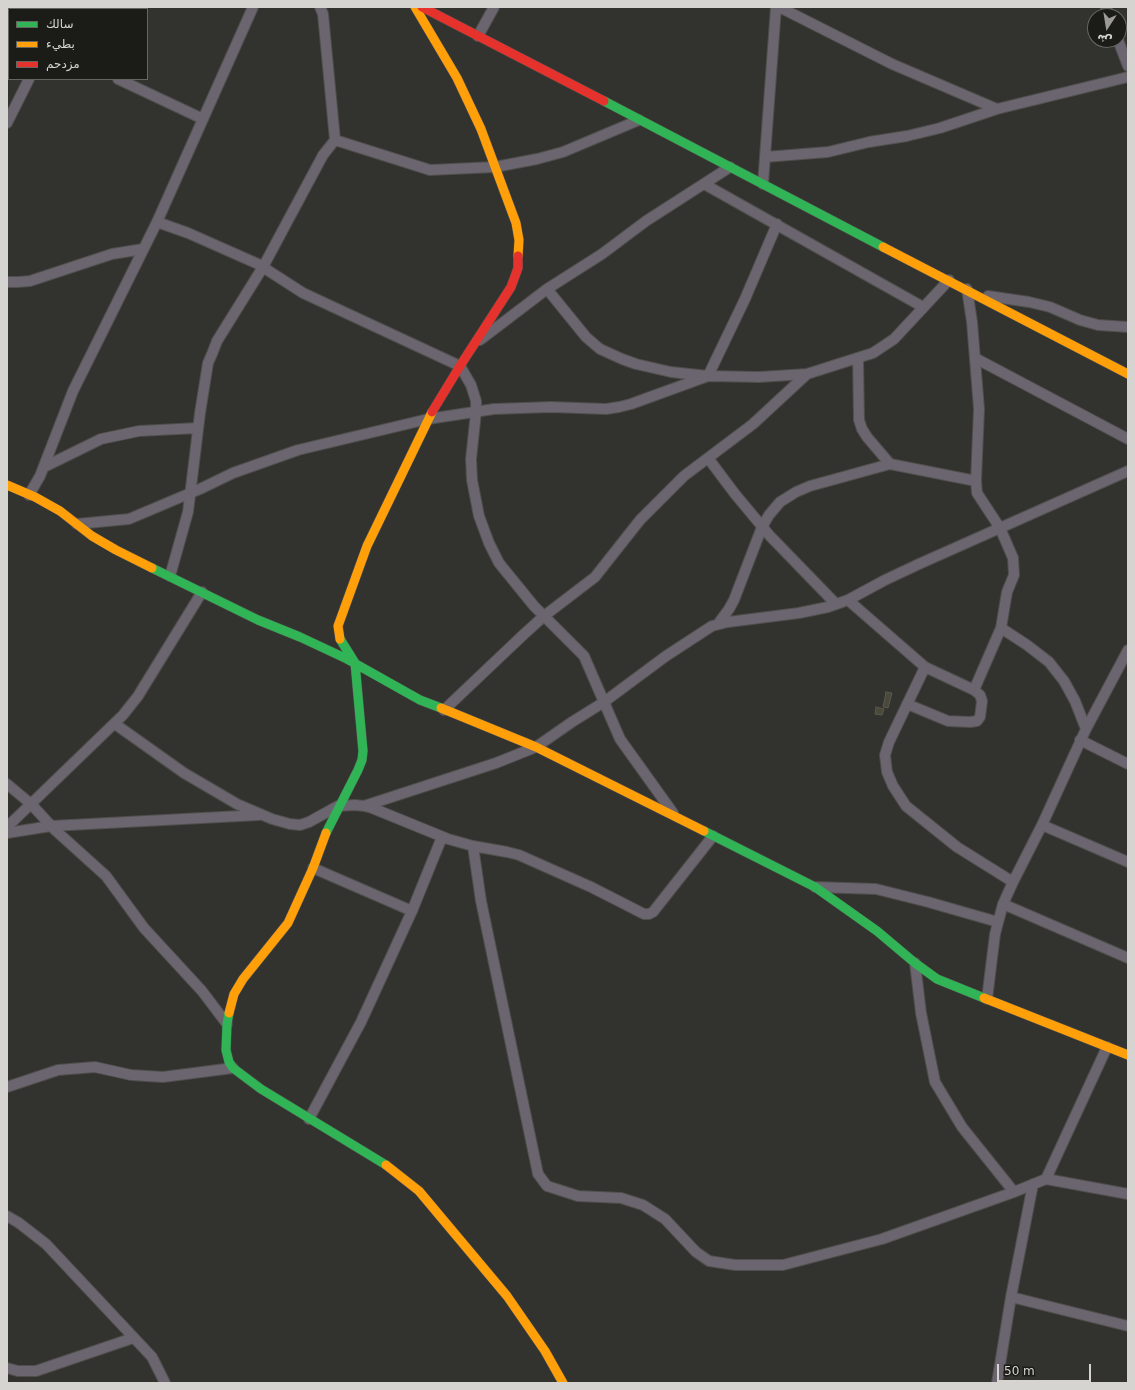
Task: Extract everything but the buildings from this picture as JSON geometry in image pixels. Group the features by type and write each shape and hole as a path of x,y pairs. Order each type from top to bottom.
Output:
{"main road":[{"path":"415,7 457,78 471,106 516,223 519,240 518,268 511,287 472,346 428,418 367,546 340,617 338,626 339,635 342,643 355,663 363,751 362,760 338,806 313,868 288,923 237,988 231,1002 227,1024 227,1056 233,1068 260,1089 383,1163 419,1191 507,1296 545,1350 563,1383"},
{"path":"422,7 1128,374"},
{"path":"7,485 60,511 92,536 116,550 258,620 300,636 355,663 415,697 536,747 815,887 877,931 915,963 937,979 1128,1055"}],"street":[{"path":"29,495 44,467 73,391 157,222 253,7"},
{"path":"170,576 185,526 191,493 198,428 208,363 217,341 263,267 322,155 335,140 323,14 320,7"},
{"path":"478,36 494,7"},
{"path":"763,184 777,7 892,64 997,109"},
{"path":"1121,48 1128,66"},
{"path":"764,157 828,152 868,142 907,136 940,128 997,109 1128,77"},
{"path":"7,123 28,80"},
{"path":"120,80 203,119"},
{"path":"335,140 430,170 495,167 537,159 563,152 639,120"},
{"path":"472,346 547,289 602,254 646,221 730,167"},
{"path":"704,184 923,307"},
{"path":"157,222 188,233 263,267 303,293 460,366 471,385 476,412 470,459 472,480 479,516 489,543 499,563 534,606 584,656 623,744 676,817"},
{"path":"78,524 124,520 191,493 233,473 298,450 428,418 494,409 551,407 606,409 631,404 708,376 745,298 777,224"},
{"path":"7,282 30,281 112,254 143,249"},
{"path":"547,289 586,337 605,351 636,364 671,372 708,376 760,377 808,374 874,353 894,339 949,280"},
{"path":"967,289 972,322 979,409 976,481 977,493 1000,528 1013,558 1014,575 1007,592 1001,628 974,690"},
{"path":"978,295 1029,302 1098,325 1128,327"},
{"path":"858,358 859,420 867,437 890,464"},
{"path":"975,358 1128,438"},
{"path":"444,710 544,616 592,580 640,520 684,476 753,424 808,374"},
{"path":"44,467 101,439 139,431 198,428"},
{"path":"708,458 734,494 762,527 836,604"},
{"path":"718,624 729,609 762,527 769,515 780,502 796,492 810,486 890,464 976,481"},
{"path":"364,806 496,763 536,747 604,702 666,656 706,629 718,624 799,613 848,600 885,580 1128,471"},
{"path":"7,827 114,724 138,696 202,592"},
{"path":"848,600 925,666 974,690 980,695 982,701 980,717 977,721 970,722 948,721 907,704"},
{"path":"1001,628 1049,662 1064,681 1075,701 1086,729"},
{"path":"987,999 995,934 1003,904 1042,825 1080,740 1128,650"},
{"path":"925,666 889,742 886,755 887,772 893,786 906,806 957,846 1013,882"},
{"path":"114,724 184,773 237,804 261,814 300,825 309,822 338,806 355,805 372,808 442,837 473,846 519,855 591,887 638,912 649,914 653,912 713,836"},
{"path":"1080,740 1128,764"},
{"path":"7,784 31,804 51,826 106,876 144,928 202,991 227,1024"},
{"path":"7,833 51,826 261,814"},
{"path":"1042,825 1128,862"},
{"path":"309,1119 361,1022 412,911 442,837"},
{"path":"473,846 481,901 538,1174 547,1186 578,1196 621,1198 643,1205 666,1219 696,1252 709,1261 735,1265 783,1265 882,1239 1014,1192 1046,1179 1128,1194"},
{"path":"313,868 412,911"},
{"path":"815,887 876,889 998,922"},
{"path":"1003,904 1128,958"},
{"path":"915,963 921,1013 935,1082 962,1127 1014,1192"},
{"path":"1046,1179 1106,1047"},
{"path":"7,1087 58,1070 95,1067 131,1075 163,1077 233,1068"},
{"path":"997,1383 1011,1297 1033,1184"},
{"path":"7,1216 20,1223 46,1244 152,1357 165,1383"},
{"path":"1011,1297 1128,1326"},
{"path":"7,1368 18,1371 36,1371 133,1338"}],"traffic: fast":[{"path":"604,101 883,247"},
{"path":"152,568 258,620 300,637 347,659 420,700 441,708"},
{"path":"326,833 358,770 362,760 363,751 355,663 340,639"},
{"path":"704,831 815,887 877,931 915,963 937,979 984,998"},
{"path":"229,1013 226,1050 229,1062 233,1068 261,1089 386,1165"}],"traffic: slow":[{"path":"415,7 457,78 481,129 516,223 519,240 518,256"},
{"path":"883,247 1128,374"},
{"path":"340,639 338,626 367,546 432,412"},
{"path":"7,485 35,497 60,511 92,536 152,568"},
{"path":"441,708 536,747 704,831"},
{"path":"229,1013 234,994 243,979 288,923 313,868 326,833"},
{"path":"984,998 1128,1055"},
{"path":"386,1165 419,1191 507,1296 545,1351 563,1383"}],"traffic: jam":[{"path":"422,7 604,101"},
{"path":"432,412 511,287 518,268 518,256"}]}
